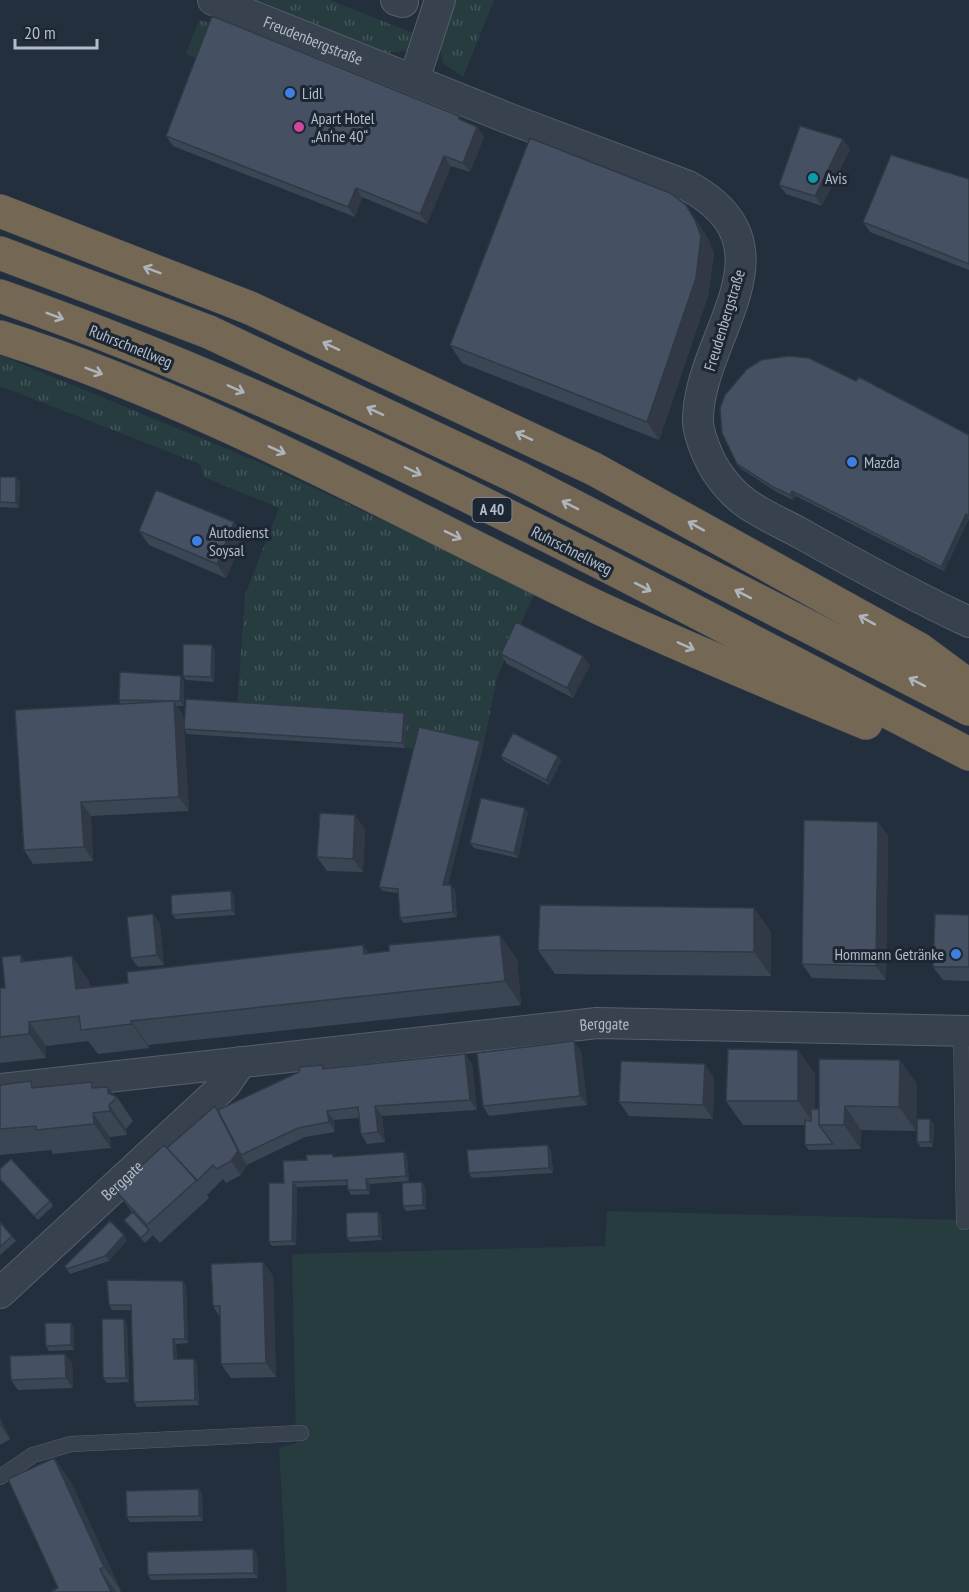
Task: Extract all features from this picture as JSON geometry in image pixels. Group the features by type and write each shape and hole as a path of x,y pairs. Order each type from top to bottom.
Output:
{"highway":[{"path":"0,211 250,308 594,469 919,649 969,686"},
{"name":"A 40","path":"0,253 230,342 520,479 969,709"},
{"name":"Ruhrschnellweg","path":"0,296 192,370 386,457 969,754"},
{"name":"A 40","path":"0,337 114,379 205,418 343,480 600,608 761,680 969,765"}],"street":[{"name":"Freudenbergstraße","path":"213,0 688,186 706,196 730,220 740,241 742,260 738,285 700,396 698,418 713,465 734,493 758,509 860,566 969,622"},
{"path":"414,80 440,0"},
{"name":"Berggate","path":"0,1089 597,1023 965,1031"},
{"name":"Berggate","path":"0,1293 225,1085 241,1062"}],"lane":[{"path":"964,1222 965,1031"},
{"path":"0,1478 33,1455 71,1444 301,1433"}],"green space":[{"path":"259,0 330,0 418,35 409,51 383,53"},
{"path":"452,0 494,0 463,77 443,63 441,55 443,31"},
{"path":"199,20 219,25 205,62 186,54"},
{"path":"0,355 261,463 535,592 497,678 483,747 423,732 418,748 405,748 407,718 237,707 245,595 279,508 204,477 200,464 0,386"},
{"path":"607,1211 969,1220 969,1592 287,1592 279,1448 296,1443 292,1254 605,1246"}],"building":[{"name":"Lidl","path":"212,16 459,116 459,119 477,127 463,163 444,156 420,214 356,188 348,207 166,136"},
{"name":"Avis","path":"800,126 843,139 815,196 779,185"},
{"path":"530,138 670,193 686,205 695,220 701,236 696,278 647,422 450,345"},
{"path":"891,155 969,179 969,264 863,222"},
{"name":"Mazda","path":"789,356 809,358 856,381 859,377 969,435 969,516 966,514 941,567 792,491 790,495 773,487 737,464 722,433 720,408 725,395 747,369 761,360"},
{"path":"0,477 16,477 16,503 0,502"},
{"path":"156,490 234,522 217,564 139,531"},
{"path":"516,622 583,656 567,688 501,654"},
{"path":"183,644 212,645 211,677 183,676"},
{"path":"120,672 181,676 180,701 119,700"},
{"path":"186,699 404,713 402,743 184,729"},
{"path":"174,701 179,797 81,802 84,847 24,850 15,710"},
{"path":"419,727 480,741 443,885 451,885 453,912 400,918 398,889 379,887"},
{"path":"513,733 558,756 546,780 501,756"},
{"path":"481,798 525,808 514,853 470,843"},
{"path":"320,813 355,815 353,859 317,857"},
{"path":"804,820 878,822 876,966 802,964"},
{"path":"231,891 232,910 172,915 171,895"},
{"path":"540,905 754,908 754,952 538,950"},
{"path":"153,914 157,955 131,958 127,917"},
{"path":"935,914 969,915 969,967 933,967"},
{"path":"500,935 505,981 131,1021 132,1024 81,1030 79,1016 29,1022 29,1034 0,1037 0,988 5,988 2,957 21,955 21,962 72,956 76,989 128,983 127,972 363,945 364,954 389,951 389,945"},
{"path":"574,1041 580,1096 483,1106 477,1053"},
{"path":"728,1049 798,1050 798,1101 726,1101"},
{"path":"465,1054 470,1100 375,1106 378,1132 361,1134 358,1107 327,1111 329,1122 298,1128 241,1155 218,1110 299,1072 300,1067 322,1065 323,1069"},
{"path":"819,1059 900,1060 899,1107 845,1106 844,1125 819,1125"},
{"path":"621,1061 705,1064 703,1105 619,1102"},
{"path":"31,1081 32,1088 92,1082 92,1088 108,1087 108,1093 117,1097 109,1105 110,1111 93,1113 94,1124 36,1130 36,1126 0,1129 0,1085"},
{"path":"215,1106 238,1151 231,1161 217,1169 213,1165 197,1181 167,1148"},
{"path":"811,1109 819,1109 819,1125 833,1144 805,1145 805,1120 811,1121"},
{"path":"917,1119 930,1119 930,1142 917,1142"},
{"path":"164,1145 197,1180 147,1225 115,1190"},
{"path":"548,1145 549,1168 469,1173 467,1150"},
{"path":"404,1152 406,1176 366,1179 367,1190 348,1190 347,1180 293,1182 292,1241 269,1242 269,1183 284,1183 283,1161 307,1160 306,1155 333,1154 333,1157"},
{"path":"11,1159 50,1201 34,1216 0,1179 0,1169"},
{"path":"422,1182 423,1205 403,1206 402,1183"},
{"path":"133,1212 149,1230 141,1238 124,1220"},
{"path":"378,1212 379,1236 347,1238 346,1213"},
{"path":"110,1221 124,1235 105,1256 67,1269 65,1266"},
{"path":"0,1222 12,1236 0,1247"},
{"path":"263,1262 266,1363 221,1364 220,1306 213,1306 211,1264"},
{"path":"107,1280 183,1281 185,1339 173,1339 174,1359 194,1359 195,1400 134,1402 131,1305 109,1305"},
{"path":"102,1319 124,1319 126,1378 103,1378"},
{"path":"45,1323 71,1323 71,1345 46,1346"},
{"path":"65,1354 66,1378 11,1380 10,1356"},
{"path":"54,1458 104,1567 100,1569 111,1592 52,1591 58,1588 8,1479"},
{"path":"199,1489 199,1516 127,1517 126,1491"},
{"path":"253,1549 254,1573 148,1575 147,1552"}],"place":[{"name":"Lidl","path":"290,93"},
{"name":"Apart Hotel „An‘ne 40“","path":"299,127"},
{"name":"Avis","path":"813,178"},
{"name":"Mazda","path":"852,462"},
{"name":"Autodienst Soysal","path":"197,541"},
{"name":"Hommann Getränke","path":"956,954"}]}
